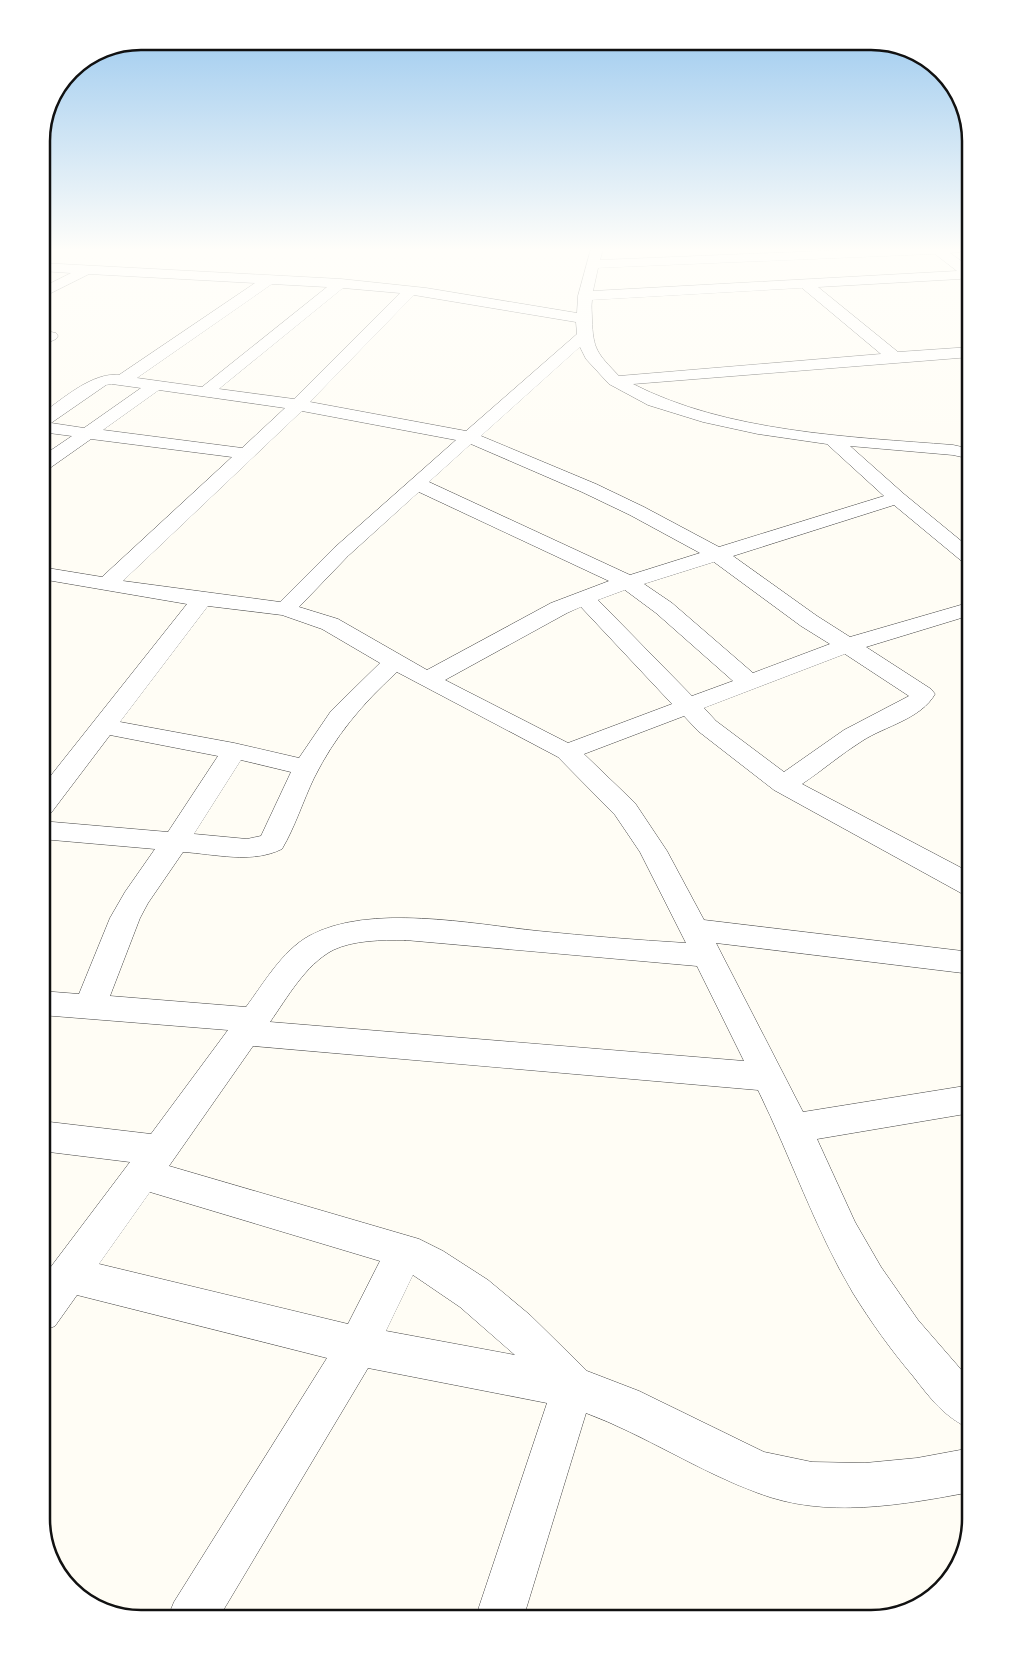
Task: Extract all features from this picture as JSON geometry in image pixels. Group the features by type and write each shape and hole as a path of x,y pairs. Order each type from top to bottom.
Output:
{"street":[{"path":"123,380 201,326"},
{"path":"205,392 287,326"},
{"path":"107,584 298,405 376,326"},
{"path":"857,326 894,357"},
{"path":"585,327 591,356 602,370 615,381 651,400 703,416 756,429 833,440 962,452"},
{"path":"285,610 308,584 534,378 585,327"},
{"path":"615,381 962,353"},
{"path":"50,416 101,381 123,380 298,405 469,437 589,488 637,511 718,555 809,621 846,646 913,686 923,695 921,699 901,711 858,732 807,770 783,784"},
{"path":"50,459 156,385"},
{"path":"50,428 246,454"},
{"path":"833,440 897,498 962,552"},
{"path":"417,484 627,582 664,608 749,682"},
{"path":"428,680 559,608 584,598 627,582 897,498"},
{"path":"50,574 201,600 285,610 330,624 428,680 567,752 625,809 653,852 794,1128 842,1234 867,1280 904,1334 954,1394 962,1401"},
{"path":"584,598 707,726 783,784 962,881"},
{"path":"50,795 201,600"},
{"path":"567,752 846,646 962,611"},
{"path":"50,831 247,848 268,846 272,842 306,768 340,716 370,684 395,662"},
{"path":"104,726 234,751 306,768"},
{"path":"90,1006 125,918 135,899 175,842 234,751"},
{"path":"50,1301 286,976 309,950 328,940 372,930 413,930 539,942 701,943 962,962"},
{"path":"50,1003 90,1006 250,1027 767,1077"},
{"path":"794,1128 962,1100"},
{"path":"50,1138 152,1162 405,1251 429,1262 471,1288 532,1342 573,1387"},
{"path":"197,1610 358,1346 405,1251"},
{"path":"69,1275 358,1346 573,1387 624,1406 759,1472 807,1485 858,1486 901,1483 962,1472"},
{"path":"503,1610 573,1387"}]}
